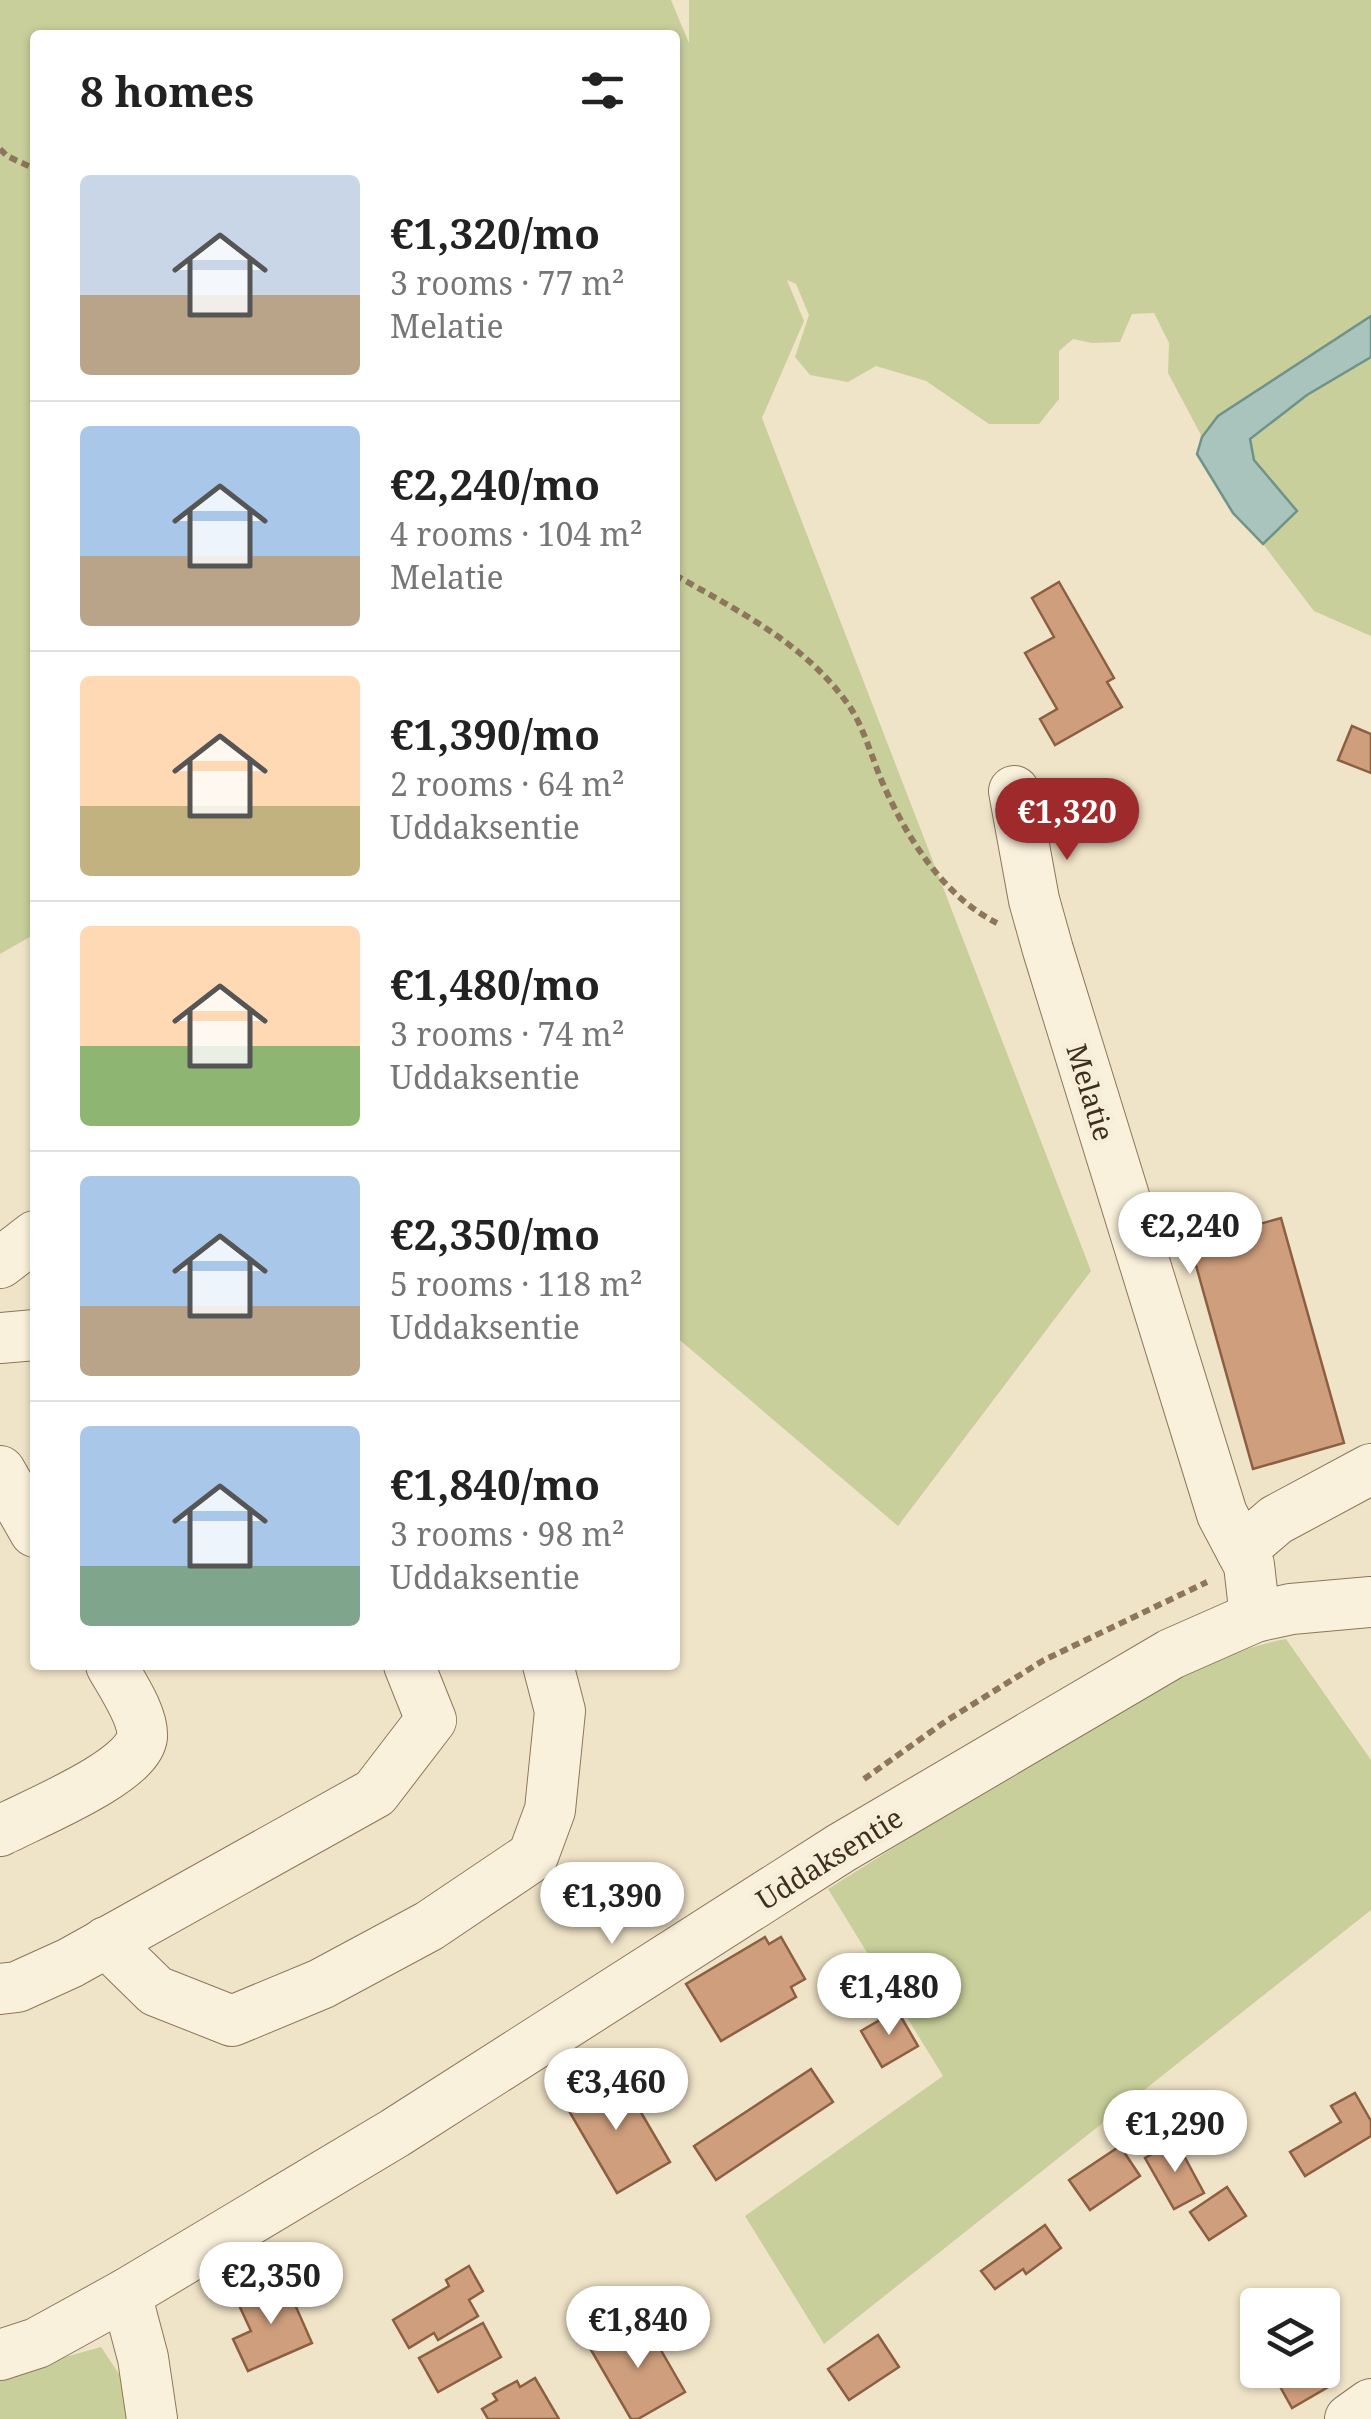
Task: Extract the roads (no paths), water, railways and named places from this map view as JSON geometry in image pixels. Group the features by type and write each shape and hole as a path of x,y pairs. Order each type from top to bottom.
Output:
{"street":[{"name":"Melatie","path":"1014,791 1034,900 1048,950 1222,1514 1249,1565 1254,1617"},
{"path":"0,1263 30,1240"},
{"path":"0,1338 30,1335"},
{"path":"1241,1550 1276,1520 1371,1469"},
{"path":"0,1471 30,1523"},
{"name":"Uddaksentie","path":"0,2355 37,2344 126,2294 395,2133 841,1848 1171,1654 1254,1617 1291,1609 1371,1602"},
{"path":"0,1831 109,1774 133,1755 142,1737 139,1722 113,1670"},
{"path":"0,1989 18,1987 106,1942 375,1793 430,1720 410,1670"},
{"path":"106,1942 156,1991 232,2021 321,1984 429,1926 533,1856 550,1810 560,1711 549,1670"},
{"path":"126,2294 143,2358 152,2419"},
{"path":"1350,2419 1371,2404"}],"water":[{"path":"1371,316 1371,357 1307,395 1250,439 1254,460 1297,511 1263,544 1233,513 1197,454 1202,437 1218,416"}]}
